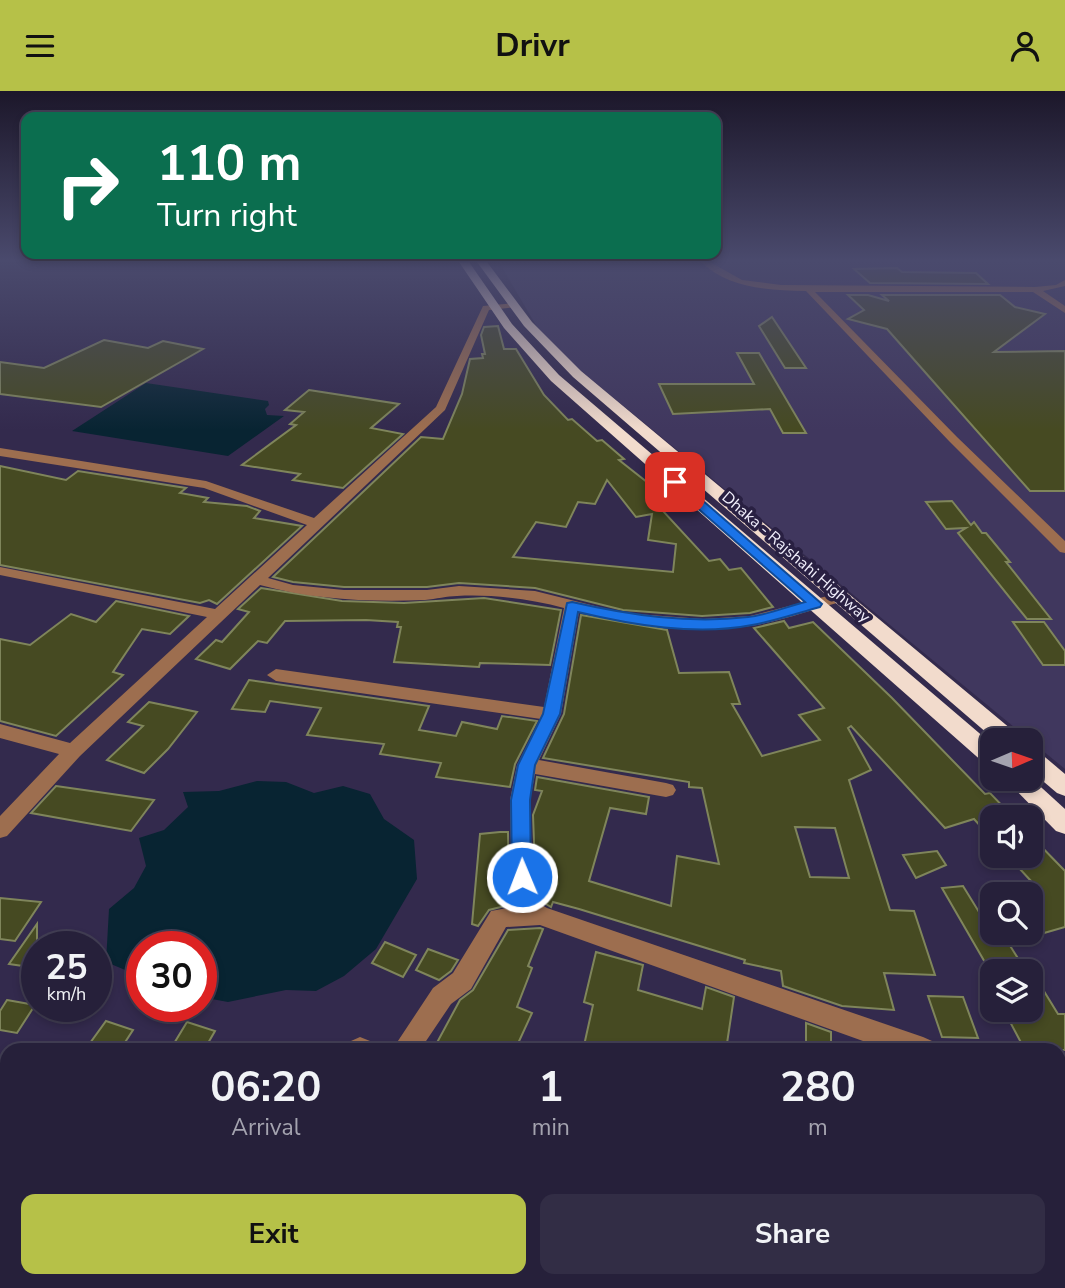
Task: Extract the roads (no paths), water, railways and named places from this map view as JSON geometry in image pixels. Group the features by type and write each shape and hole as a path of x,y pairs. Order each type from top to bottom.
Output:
{"highway":[{"name":"Dhaka - Rajshahi Highway","path":"503,318 529,352 555,378 980,747"},
{"name":"Dhaka - Rajshahi Highway","path":"524,318 576,375 995,728"},
{"path":"1043,768 1065,787"},
{"path":"1030,791 1065,824"}],"street":[{"path":"0,830 73,751 441,408 482,318"},
{"path":"836,318 953,439 1065,549"},
{"path":"0,452 196,482 235,493 317,524"},
{"path":"0,571 220,615"},
{"path":"258,580 292,589 344,595 480,591 535,596 623,618 703,624 750,621 839,598"},
{"path":"572,606 551,714 527,765 520,800 522,905 540,915 903,1043"},
{"path":"276,675 551,714"},
{"path":"0,731 73,751"},
{"path":"527,765 666,790"},
{"path":"410,1043 442,996 462,981 499,918 540,915"}],"water":[{"path":"146,383 268,401 269,405 265,409 267,415 284,416 228,456 72,431"},
{"path":"257,781 286,782 314,793 343,786 370,794 384,819 414,840 417,879 376,949 344,976 316,991 286,990 228,1002 217,1000 217,931 126,931 126,970 112,964 112,931 108,931 109,909 134,888 146,866 139,838 164,830 188,807 183,792 219,791"}]}
